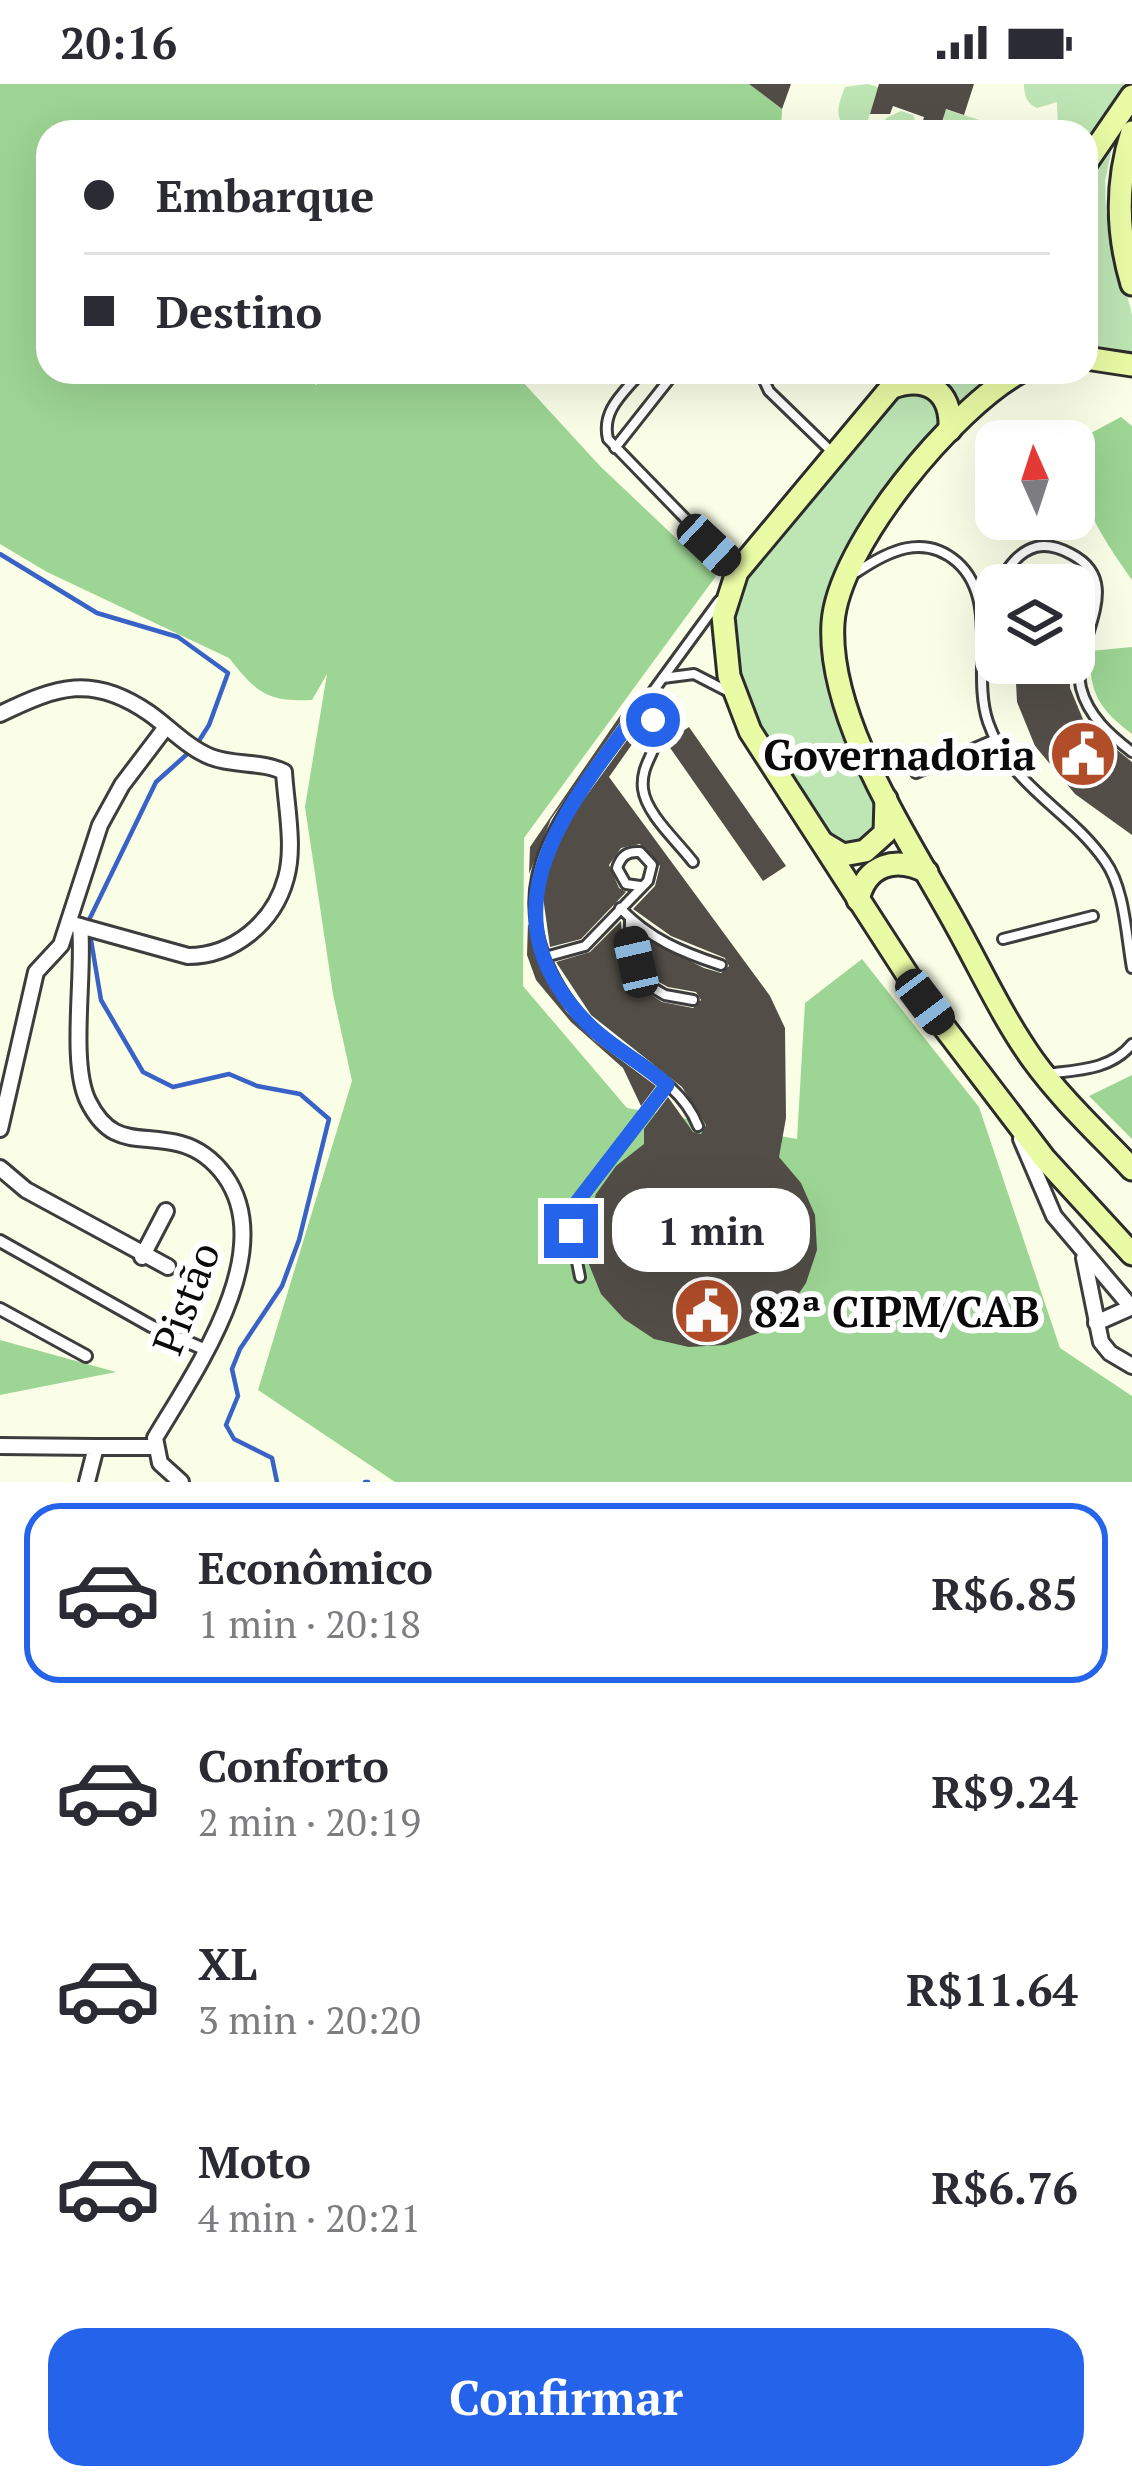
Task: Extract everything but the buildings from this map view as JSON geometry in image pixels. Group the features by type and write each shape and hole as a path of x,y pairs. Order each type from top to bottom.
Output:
{"main road":[{"path":"1098,146 1132,96"},
{"path":"1132,132 1120,203 1132,284"},
{"path":"1098,360 1132,365"},
{"path":"894,384 734,579 722,631 735,698 761,749 925,1002 1044,1159 1132,1254"},
{"path":"927,384 947,401 950,430"},
{"path":"1002,384 950,430 877,518 841,583 833,625 837,679 851,724 886,794 1019,1038 1044,1074 1132,1169"},
{"path":"818,838 843,855 865,851 885,833 886,794"},
{"path":"858,900 865,879 885,864 907,863 927,872"}],"street":[{"path":"0,714 53,691 91,687 119,695 216,759 284,772 287,876 254,932 224,951 188,956 74,924"},
{"path":"0,1129 36,972 74,924 100,825 122,785 166,727"},
{"name":"Pistão","path":"74,924 80,1067 89,1103 111,1132 123,1138 183,1144 202,1153 230,1183 239,1205 242,1261 206,1350 155,1438 154,1448"},
{"path":"1013,1117 1054,1216 1132,1307 1096,1323"},
{"path":"0,1168 26,1190 142,1257 168,1267"},
{"path":"142,1257 166,1211"},
{"path":"0,1241 151,1326 206,1350"},
{"path":"1083,1253 1096,1323 1110,1353 1132,1366"},
{"path":"0,1309 86,1356"},
{"path":"0,1447 154,1448 160,1463 181,1482"},
{"path":"87,1482 96,1447"}],"lane":[{"path":"631,384 605,420 608,439 734,579 580,792 545,852 534,904 544,957 554,980 585,1021 688,1106 698,1126"},
{"path":"615,448 666,384"},
{"path":"766,384 833,454"},
{"path":"1016,564 1029,549 1044,545 1084,564"},
{"path":"841,583 896,549 925,547 956,561 968,575 975,599"},
{"path":"1095,579 1095,617"},
{"path":"662,679 694,674 735,698"},
{"path":"981,684 1000,751 1022,782 1106,862 1115,880 1132,968"},
{"path":"1081,684 1100,724 1132,752"},
{"path":"641,707 653,720 657,739 644,778 645,797 693,862"},
{"path":"916,773 996,739"},
{"path":"544,957 585,946 652,874 652,865 640,852 626,854 617,868 620,879 640,886"},
{"path":"620,908 671,948 721,965"},
{"path":"1003,939 1093,916"},
{"path":"630,918 643,982 665,995 692,1000"},
{"path":"1044,1074 1094,1069 1132,1044"},
{"path":"580,1277 571,1231 574,1206 667,1085"}],"green space":[{"path":"0,84 749,84 782,109 782,120 36,120 36,384 525,384 600,466 716,576 524,838 523,986 627,1108 797,1139 805,1003 862,959 979,1107 1060,1348 1132,1396 1132,1482 395,1482 258,1390 352,1081 333,994 305,807 327,674 312,700 273,697 247,680 229,658 47,572 0,544"},
{"path":"868,84 884,89 876,95 868,120 839,117 845,87"},
{"path":"1024,84 1132,84 1132,96 1098,142 1098,120 1058,120 1057,102 1037,108 1027,99"},
{"path":"938,107 979,120 943,120 936,114"},
{"path":"901,111 915,120 885,120"},
{"path":"1112,147 1105,181 1106,212 1132,315 1132,354 1098,349 1098,163"},
{"path":"946,384 982,384 957,402"},
{"path":"921,393 937,409 930,443 853,536 825,603 821,653 829,701 865,776 876,817 876,834 853,845 840,841 828,829 755,717 740,686 735,620 752,569 897,397"},
{"path":"1121,417 1132,426 1132,580 1095,520 1095,431"},
{"path":"1132,647 1132,734 1098,699 1095,651"},
{"path":"1132,1075 1132,1139 1089,1096"},
{"path":"0,1340 116,1372 0,1395"}],"waterway":[{"path":"0,554 97,613 178,637 228,673 209,725 195,747 156,782 88,922"},
{"path":"90,934 101,1000 143,1072 173,1087 229,1074 257,1086 300,1094 329,1119 299,1240 282,1286 232,1369 238,1396 226,1425 234,1439 272,1458 277,1482"}],"place":[{"name":"Governadoria","path":"1083,754"},
{"name":"82ª CIPM/CAB","path":"707,1311"}],"route":[{"path":"571,1231 574,1206 589,1183 667,1085 604,1039 554,980 537,931 537,876 558,826 641,707 653,720"}]}
